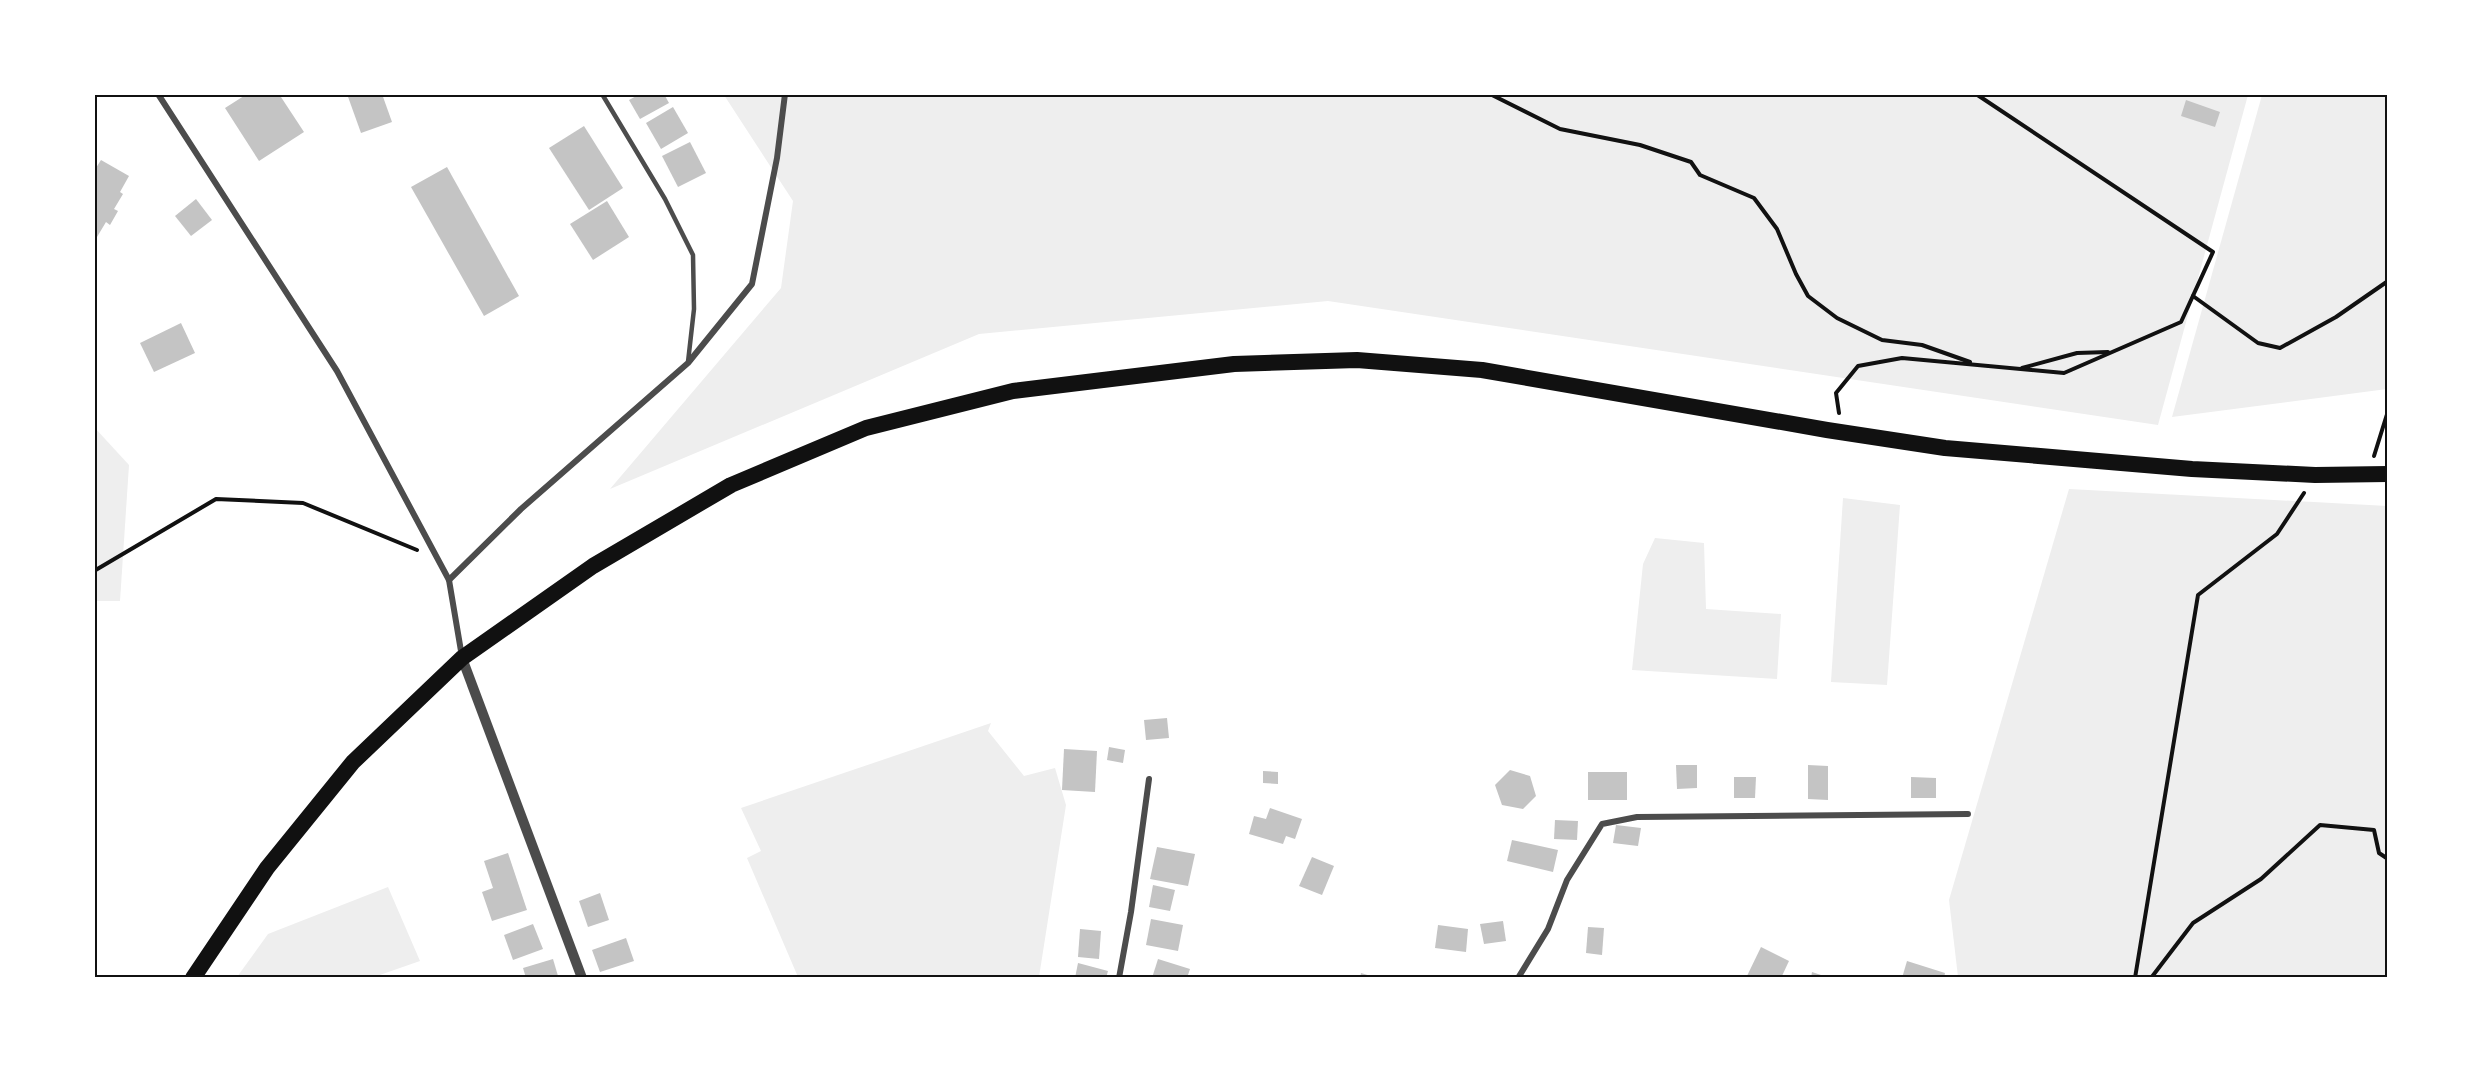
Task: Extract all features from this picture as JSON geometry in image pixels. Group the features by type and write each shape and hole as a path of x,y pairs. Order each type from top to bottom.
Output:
{"highway":[{"path":"193,978 267,868 352,762 462,658 593,566 731,485 866,428 1013,391 1234,364 1357,360 1482,370 1945,448 2162,467 2315,475 2388,474"}],"street":[{"path":"158,94 337,371 449,580 462,658 582,978"},
{"path":"449,580 521,509 688,363 752,284 777,158 785,94"},
{"path":"1119,978 1131,912 1149,779"},
{"path":"1518,978 1552,921 1567,880 1602,824 1637,817 1968,814"}],"lane":[{"path":"602,94 665,199 693,255 694,309 688,363"}],"path":[{"path":"1490,94 1560,129 1640,145 1691,162 1700,175 1754,198 1777,229 1808,296 1837,318 1882,340 1922,345 1973,363 2016,369 2077,352 2111,352"},
{"path":"1841,431 1836,393 1858,366 1902,357 2064,373 2181,322 2213,252 1976,94"},
{"path":"2193,296 2258,343 2280,348 2336,317 2388,281"},
{"path":"2368,475 2388,411"},
{"path":"2135,978 2198,595 2277,534 2315,475"},
{"path":"94,571 216,499 303,503 437,558"},
{"path":"2151,978 2193,923 2261,879 2320,825 2374,830 2379,854 2388,859"}],"shaded area":[{"path":"724,95 2248,95 2158,425 1328,301 979,334 610,489 781,288 793,201"},
{"path":"2262,95 2387,95 2387,389 2172,417"},
{"path":"94,427 129,465 120,601 95,601"},
{"path":"2069,489 2387,506 2387,977 1958,977 1949,900"},
{"path":"1843,498 1900,505 1887,685 1831,682"},
{"path":"1655,538 1704,543 1706,609 1781,614 1777,679 1632,670 1643,564"},
{"path":"991,723 988,731 1024,776 1055,768 1066,805 1039,977 798,977 747,858 761,851 741,808"},
{"path":"388,887 420,961 374,977 237,977 268,934"}],"building":[{"path":"247,94 279,94 304,132 259,161 225,108"},
{"path":"347,94 382,94 392,122 361,133"},
{"path":"640,94 664,94 669,103 640,119 629,100"},
{"path":"2186,100 2220,112 2215,127 2181,116"},
{"path":"673,107 688,133 661,149 646,123"},
{"path":"584,126 623,188 589,210 549,148"},
{"path":"690,142 706,173 678,187 662,156"},
{"path":"101,160 129,176 120,192 123,194 114,209 118,211 110,225 106,222 94,242 94,171"},
{"path":"447,167 519,296 484,316 411,187"},
{"path":"196,199 212,220 191,236 175,216"},
{"path":"607,201 629,237 593,260 570,224"},
{"path":"181,323 195,353 154,372 140,343"},
{"path":"1167,718 1169,738 1146,740 1144,720"},
{"path":"1109,747 1125,750 1123,763 1107,760"},
{"path":"1064,749 1097,751 1095,792 1062,790"},
{"path":"1676,765 1697,765 1697,788 1677,789"},
{"path":"1808,765 1828,766 1828,800 1808,799"},
{"path":"1510,770 1530,776 1536,796 1523,809 1502,805 1495,785"},
{"path":"1263,771 1278,772 1278,784 1263,783"},
{"path":"1588,772 1627,772 1627,800 1588,800"},
{"path":"1734,777 1756,777 1755,798 1734,798"},
{"path":"1911,777 1936,778 1936,798 1911,798"},
{"path":"1270,808 1302,819 1295,839 1286,836 1283,844 1249,834 1254,816 1266,819"},
{"path":"1555,820 1578,821 1577,840 1554,839"},
{"path":"1616,825 1641,828 1638,846 1613,843"},
{"path":"1512,840 1558,850 1553,872 1507,861"},
{"path":"1157,847 1195,854 1188,886 1150,879"},
{"path":"508,853 527,910 492,921 482,892 493,888 484,861"},
{"path":"1312,857 1334,866 1322,895 1299,886"},
{"path":"1153,885 1175,890 1170,911 1149,907"},
{"path":"600,893 609,920 588,927 579,901"},
{"path":"1151,919 1183,925 1178,951 1146,945"},
{"path":"1503,921 1506,941 1484,944 1480,924"},
{"path":"533,924 543,949 513,960 504,935"},
{"path":"1438,925 1468,929 1466,952 1435,948"},
{"path":"1588,927 1604,928 1602,955 1586,953"},
{"path":"1080,929 1101,931 1099,959 1078,957"},
{"path":"626,938 634,961 600,972 592,950"},
{"path":"1761,947 1789,961 1781,978 1746,978"},
{"path":"553,959 558,976 526,978 523,968"},
{"path":"1158,959 1190,969 1187,978 1152,978"},
{"path":"1907,961 1945,973 1944,978 1902,978"},
{"path":"1078,963 1108,971 1106,978 1075,978"},
{"path":"1812,972 1827,977 1827,978 1811,978"},
{"path":"1361,973 1374,977 1374,978 1360,978"}]}
